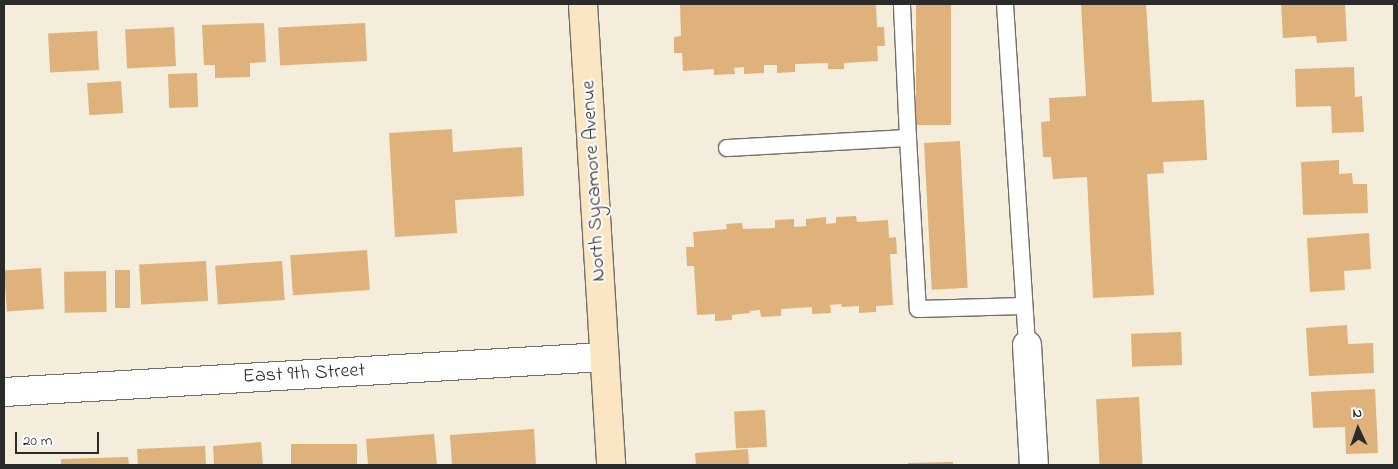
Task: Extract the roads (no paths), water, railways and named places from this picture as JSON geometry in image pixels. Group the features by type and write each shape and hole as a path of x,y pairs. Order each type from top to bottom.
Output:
{"main road":[{"name":"North Sycamore Avenue","path":"583,4 611,465"}],"street":[{"path":"1027,345 1034,465"},
{"name":"East 9th Street","path":"4,392 604,357"}],"lane":[{"path":"902,4 918,309 1024,306"},
{"path":"1005,4 1027,345"},
{"path":"727,148 908,138"}]}
